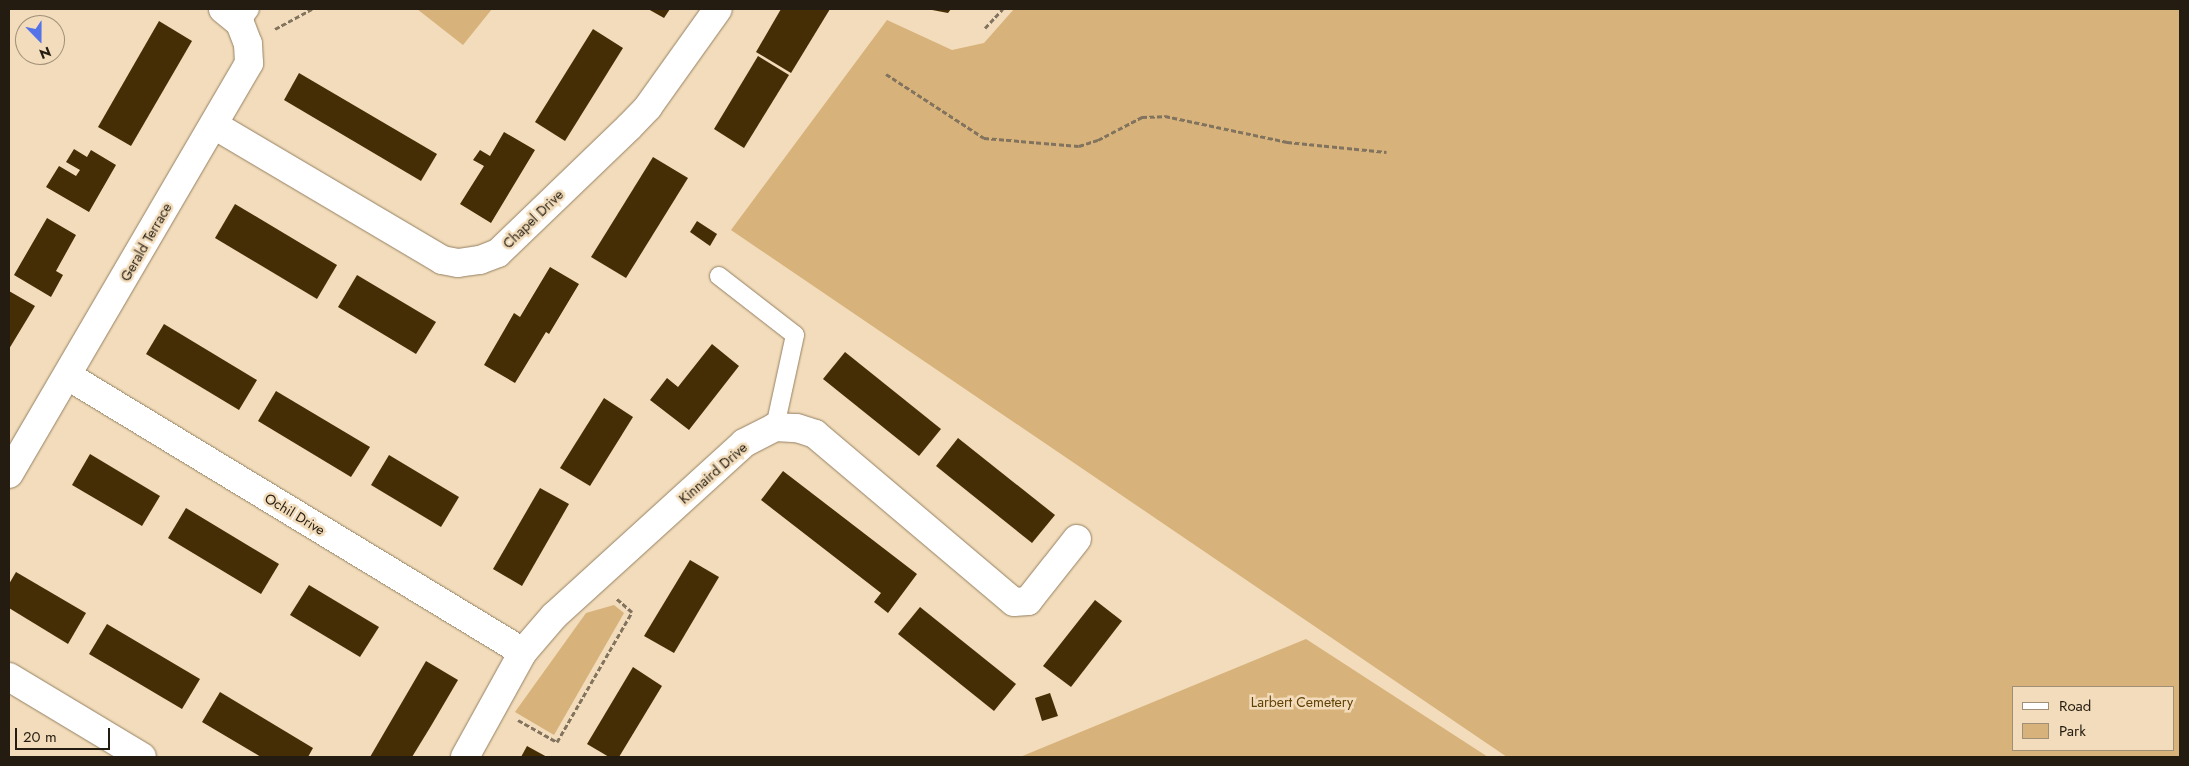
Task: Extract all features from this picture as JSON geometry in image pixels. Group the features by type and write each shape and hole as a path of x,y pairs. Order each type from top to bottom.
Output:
{"street":[{"name":"Chapel Drive","path":"214,125 442,260 458,264 480,260 498,252 648,107 718,9"},
{"name":"Gerald Terrace","path":"9,474 68,376 249,63 240,21"},
{"name":"Ochil Drive","path":"68,376 523,652"},
{"path":"775,427 797,428 815,434 1014,602 1028,601 1077,539"},
{"name":"Kinnaird Drive","path":"465,757 523,652 554,616 744,443 775,427"},
{"path":"9,677 142,757"}],"lane":[{"path":"718,276 795,335 775,427"}],"path":[{"path":"240,21 312,9"},
{"path":"985,28 1003,9"},
{"path":"886,74 984,138 1079,146 1098,140 1142,117 1165,116 1287,142 1386,152"},
{"path":"494,706 557,742 632,612 595,579"}],"green space":[{"path":"417,9 492,9 463,45"},
{"path":"1014,9 2180,9 2180,757 1507,757 731,230 887,20 952,50 984,43"},
{"path":"614,605 624,613 554,735 515,712 586,613"},
{"name":"Larbert Cemetery","path":"1306,639 1488,757 1020,757"}],"building":[{"path":"648,9 670,9 664,18"},
{"path":"781,9 830,9 791,73 756,52"},
{"path":"927,9 951,9 948,13"},
{"path":"159,21 192,41 131,146 98,127"},
{"path":"593,29 623,48 565,141 535,122"},
{"path":"758,56 789,75 744,148 714,129"},
{"path":"299,73 437,154 421,181 284,100"},
{"path":"504,132 535,150 491,223 460,204 484,166 473,160 480,150 490,156"},
{"path":"74,149 87,157 91,150 116,165 89,212 46,187 59,166 76,176 80,170 66,162"},
{"path":"653,157 688,178 626,278 591,257"},
{"path":"235,204 337,265 317,299 215,238"},
{"path":"47,218 76,235 56,271 63,275 51,297 14,275"},
{"path":"697,221 717,234 710,246 690,232"},
{"path":"550,267 579,284 549,334 546,332 515,383 484,365 514,313 520,317"},
{"path":"357,275 436,322 416,354 338,307"},
{"path":"9,291 35,306 9,349"},
{"path":"164,324 257,380 239,410 146,354"},
{"path":"712,344 739,366 689,430 650,400 667,378 678,387"},
{"path":"845,352 941,429 919,456 823,379"},
{"path":"276,391 370,447 351,477 258,421"},
{"path":"604,398 633,417 590,486 560,468"},
{"path":"958,438 1055,515 1032,543 936,466"},
{"path":"90,454 160,496 142,526 72,485"},
{"path":"389,455 459,497 441,527 371,485"},
{"path":"783,471 917,574 888,613 874,602 881,593 761,500"},
{"path":"540,488 569,504 522,586 493,569"},
{"path":"186,508 279,564 261,594 168,538"},
{"path":"690,560 719,577 674,653 644,636"},
{"path":"16,572 86,613 68,644 9,608 9,584"},
{"path":"309,585 379,627 360,657 290,615"},
{"path":"1095,600 1122,621 1071,687 1043,666"},
{"path":"920,607 1016,684 994,711 898,634"},
{"path":"107,624 200,679 182,709 89,654"},
{"path":"426,661 458,680 412,757 370,757"},
{"path":"633,667 662,686 619,757 609,757 587,744"},
{"path":"220,692 313,748 308,757 261,757 202,722"},
{"path":"1050,693 1058,716 1042,721 1035,698"},
{"path":"527,746 547,757 521,757"}]}
